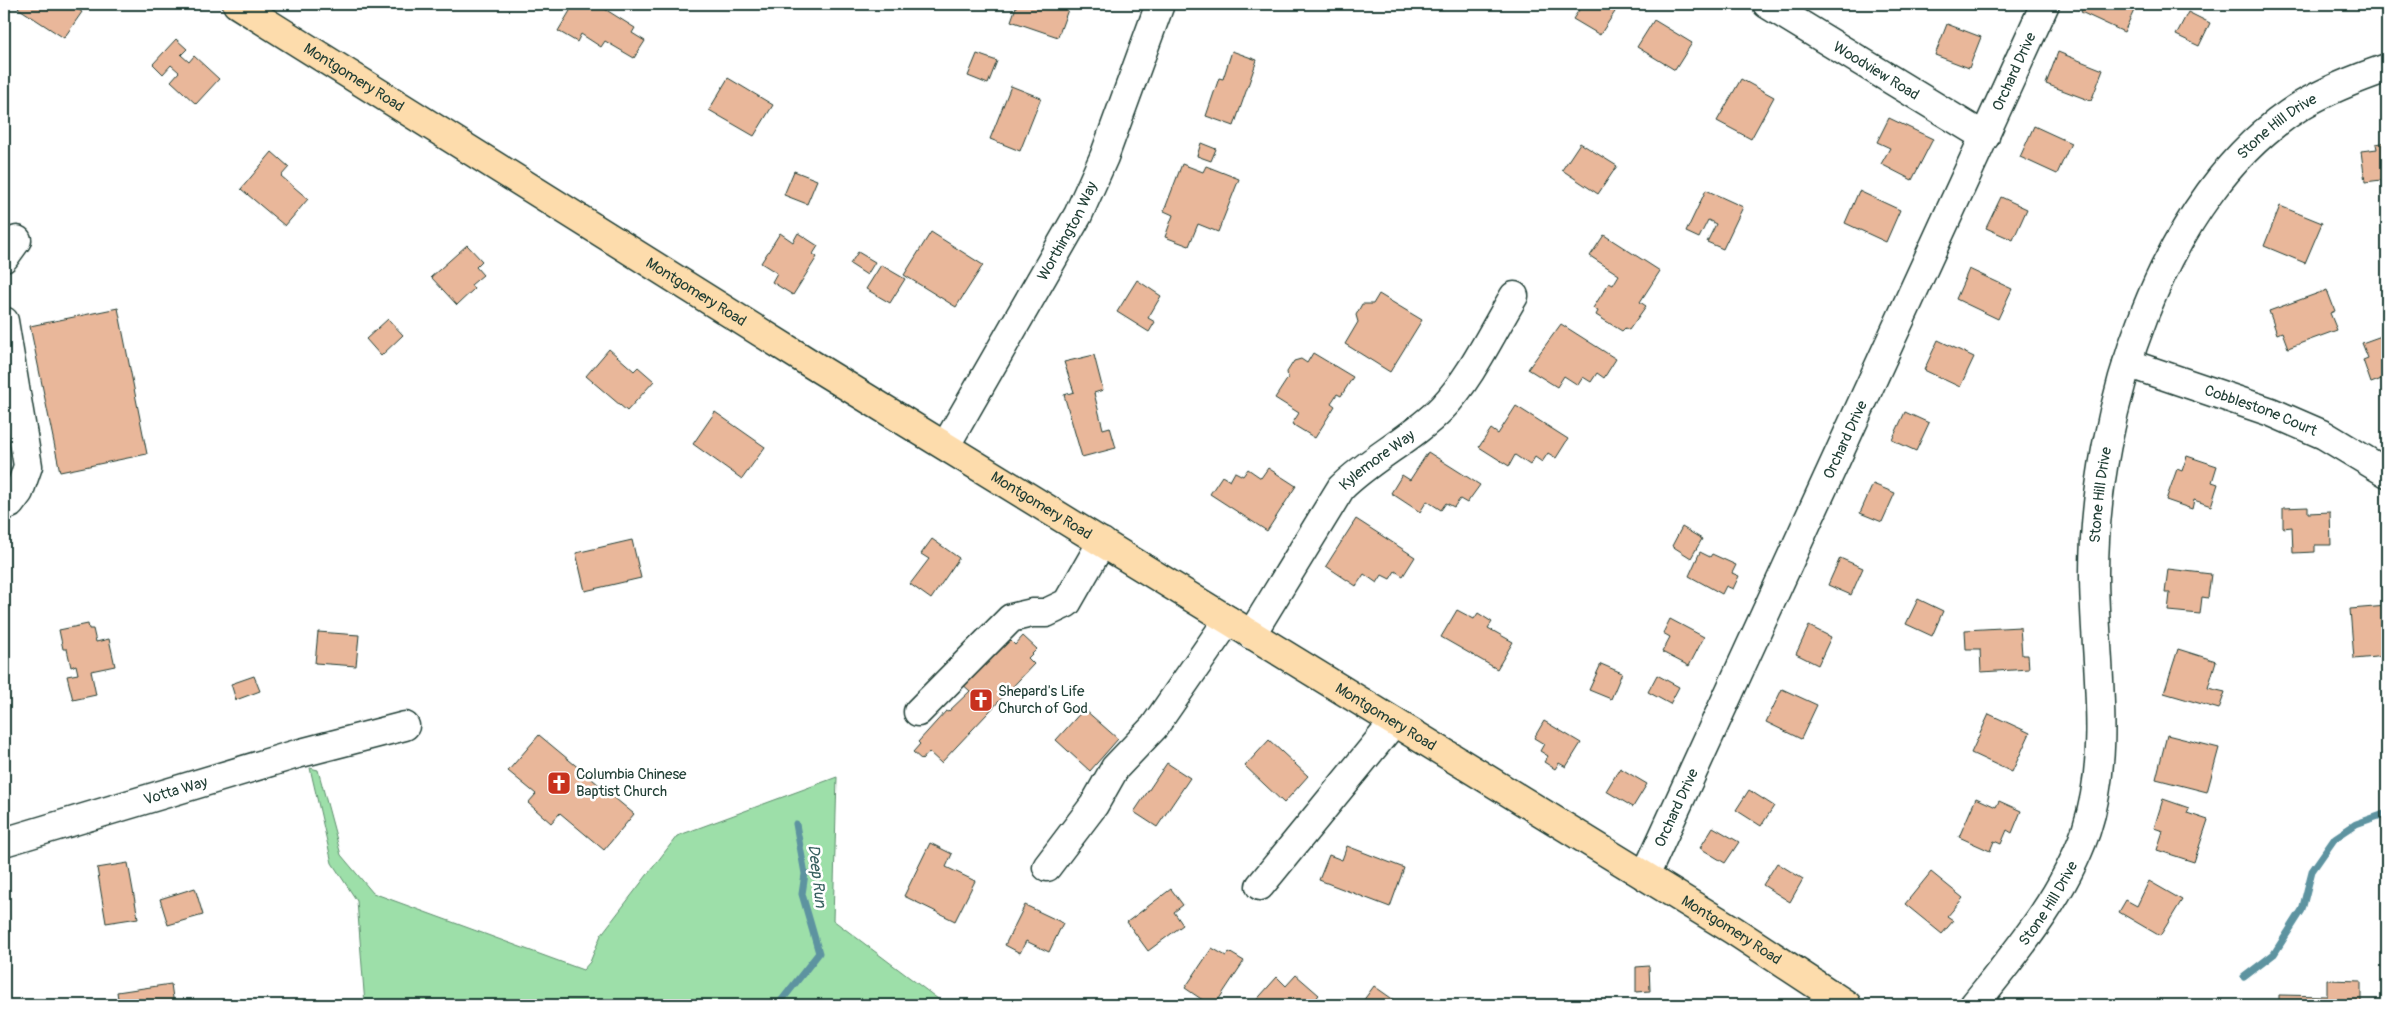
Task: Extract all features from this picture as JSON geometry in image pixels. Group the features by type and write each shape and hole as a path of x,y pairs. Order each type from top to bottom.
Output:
{"main road":[{"name":"Montgomery Road","path":"237,4 801,358 946,445 1733,930 1847,1005"}],"street":[{"name":"Worthington Way","path":"946,445 1078,215 1104,157 1160,4"},
{"name":"Woodview Road","path":"1767,4 1985,137"},
{"name":"Orchard Drive","path":"1645,876 2045,4"},
{"name":"Stone Hill Drive","path":"1974,1005 2039,922 2066,876 2088,822 2096,786 2100,737 2094,575 2096,517 2102,466 2112,416 2127,363 2154,292 2185,230 2218,182 2255,142 2301,106 2348,82 2387,68"},
{"name":"Kylemore Way","path":"1252,635 1341,488 1360,468 1425,424 1442,408 1459,388 1514,296"},
{"path":"4,321 28,466 19,492 10,504 4,506"},
{"name":"Cobblestone Court","path":"2127,363 2271,412 2324,435 2387,473"},
{"path":"918,712 1011,618 1032,613 1046,613 1067,603 1102,542"},
{"path":"1047,867 1094,805 1114,768 1154,727 1228,620"},
{"path":"1260,886 1394,722"},
{"name":"Votta Way","path":"4,842 297,754 405,726"}],"green space":[{"path":"310,768 318,770 341,855 373,893 583,970 590,962 601,935 677,836 837,777 833,920 946,1005 365,1005 357,901 332,863"}],"building":[{"path":"21,4 69,4 82,12 64,38 18,8"},
{"path":"574,4 601,4 600,6 635,28 632,33 645,41 634,58 605,41 601,47 581,34 577,42 558,31"},
{"path":"1017,4 1070,4 1058,37 1011,21"},
{"path":"1570,4 1620,4 1600,35 1573,19 1579,10"},
{"path":"2085,4 2137,4 2124,32 2081,12"},
{"path":"2188,12 2210,23 2199,46 2176,35"},
{"path":"1654,20 1692,43 1675,70 1637,47"},
{"path":"1947,24 1981,37 1969,68 1935,55"},
{"path":"176,39 187,49 181,55 189,62 194,56 219,79 196,104 171,81 179,72 171,65 163,74 153,64"},
{"path":"1232,51 1257,60 1234,126 1206,116 1219,78 1223,79"},
{"path":"2058,52 2103,70 2091,101 2046,84"},
{"path":"977,54 997,61 988,84 968,76"},
{"path":"728,78 773,105 754,136 709,110"},
{"path":"1741,79 1774,97 1751,139 1717,121"},
{"path":"1011,86 1041,98 1020,151 990,139"},
{"path":"1889,118 1933,139 1912,180 1881,164 1890,148 1877,142"},
{"path":"2034,126 2071,143 2057,174 2020,157"},
{"path":"2387,142 2387,187 2382,188 2381,180 2365,182 2361,151 2377,149 2376,144"},
{"path":"1201,143 1216,149 1211,161 1197,156"},
{"path":"1580,143 1617,166 1598,194 1562,170"},
{"path":"272,152 289,167 281,176 308,199 285,226 241,189"},
{"path":"1182,164 1203,172 1206,166 1239,179 1218,232 1198,224 1189,246 1165,237 1173,215 1164,211"},
{"path":"794,171 817,180 807,204 784,195"},
{"path":"1706,190 1743,207 1723,249 1707,242 1716,224 1708,220 1699,238 1686,232"},
{"path":"1859,191 1900,210 1886,242 1845,223"},
{"path":"2001,197 2027,209 2013,240 1986,228"},
{"path":"2280,206 2322,223 2305,263 2264,246"},
{"path":"931,232 983,265 956,307 904,275"},
{"path":"780,233 793,242 798,233 818,246 813,254 817,257 793,295 772,282 777,273 761,263"},
{"path":"1604,235 1660,271 1640,302 1646,306 1629,330 1625,328 1622,331 1596,315 1598,311 1593,308 1609,283 1613,285 1619,275 1590,256"},
{"path":"467,245 482,261 476,267 483,275 471,285 474,289 457,305 431,277"},
{"path":"858,252 875,262 867,275 850,264"},
{"path":"881,265 905,279 890,303 866,289"},
{"path":"1969,269 2012,289 1998,319 1956,299"},
{"path":"1137,280 1161,296 1148,318 1155,322 1149,332 1117,312"},
{"path":"2327,290 2335,311 2330,313 2337,330 2288,348 2282,332 2277,334 2269,311"},
{"path":"1379,294 1422,320 1390,372 1345,344 1358,322 1356,315 1362,304 1373,304"},
{"path":"118,308 147,454 60,472 30,326"},
{"path":"388,319 403,335 381,356 366,339"},
{"path":"1561,324 1616,359 1604,378 1597,373 1591,382 1583,377 1578,385 1564,376 1557,387 1528,369"},
{"path":"2387,334 2387,377 2371,383 2363,360 2368,358 2362,343"},
{"path":"1938,340 1974,357 1960,387 1924,370"},
{"path":"609,349 634,371 638,367 654,381 627,411 586,376"},
{"path":"1313,353 1353,377 1341,396 1337,394 1331,403 1335,406 1315,438 1292,424 1299,413 1275,398 1288,378 1287,372 1294,361 1301,359 1307,363"},
{"path":"1094,355 1103,390 1094,393 1103,429 1110,427 1116,448 1082,457 1064,395 1074,392 1064,362"},
{"path":"1516,406 1568,439 1556,458 1548,453 1542,462 1535,457 1530,465 1515,455 1509,466 1479,447 1491,429 1498,434"},
{"path":"715,412 765,447 742,479 693,444"},
{"path":"1905,412 1929,423 1916,451 1892,440"},
{"path":"1428,452 1480,485 1467,503 1460,499 1454,507 1446,503 1441,510 1427,501 1420,512 1391,493 1402,475 1410,480"},
{"path":"2187,456 2217,466 2212,482 2218,484 2211,506 2194,500 2192,509 2166,500 2177,469 2182,471"},
{"path":"1268,468 1296,486 1267,531 1210,494 1222,476 1230,481 1235,472 1243,476 1248,469 1261,478"},
{"path":"1873,484 1895,493 1882,522 1860,513"},
{"path":"2308,507 2308,513 2330,512 2331,545 2315,545 2315,552 2293,553 2292,527 2283,528 2283,508"},
{"path":"1356,519 1415,557 1403,576 1395,571 1390,579 1382,575 1377,583 1364,574 1356,586 1326,566"},
{"path":"1682,527 1702,539 1691,558 1672,546"},
{"path":"932,539 959,558 931,599 910,584 929,559 921,554"},
{"path":"632,540 641,578 585,591 576,553"},
{"path":"1700,552 1710,557 1712,554 1736,565 1732,573 1739,576 1733,589 1726,586 1722,594 1689,576"},
{"path":"1840,558 1863,568 1851,595 1828,585"},
{"path":"2168,569 2211,574 2208,598 2202,597 2200,614 2168,611 2170,593 2165,593"},
{"path":"1918,599 1943,611 1932,636 1906,624"},
{"path":"2387,606 2387,656 2354,659 2350,609"},
{"path":"1457,610 1474,619 1478,613 1492,622 1488,628 1513,642 1497,669 1441,637"},
{"path":"1670,619 1704,637 1689,666 1662,652 1670,637 1663,633"},
{"path":"88,624 89,629 93,629 96,642 109,639 115,666 91,671 96,695 73,700 67,676 78,674 76,665 71,667 67,649 63,649 59,630"},
{"path":"1809,626 1831,637 1818,665 1796,654"},
{"path":"2020,627 2022,655 2028,655 2029,669 1981,672 1980,649 1966,649 1965,630"},
{"path":"318,632 359,635 356,666 315,663"},
{"name":"Shepard's Life Church of God","path":"1023,636 1037,649 1028,658 1034,664 941,763 929,752 922,760 913,752 920,744 918,742 946,711 948,712 970,691 961,683 1007,637 1015,645"},
{"path":"2178,649 2216,661 2208,688 2225,692 2219,709 2164,693"},
{"path":"1601,664 1622,673 1611,699 1589,690"},
{"path":"1657,675 1679,687 1670,704 1648,692"},
{"path":"254,676 260,691 236,700 231,684"},
{"path":"1782,689 1817,705 1801,739 1766,722"},
{"path":"1084,709 1118,739 1090,771 1056,740"},
{"path":"1989,714 2030,733 2012,772 1971,753"},
{"path":"1544,721 1581,743 1566,767 1559,763 1555,769 1544,762 1548,756 1540,751 1544,744 1534,738"},
{"name":"Columbia Chinese Baptist Church","path":"539,735 634,814 604,850 560,813 551,823 528,803 536,794 508,771"},
{"path":"2167,735 2219,748 2207,792 2156,779"},
{"path":"1269,740 1308,776 1284,803 1245,766"},
{"path":"1167,763 1190,778 1157,827 1134,812"},
{"path":"1620,768 1647,784 1633,807 1606,791"},
{"path":"1749,790 1774,806 1761,826 1736,810"},
{"path":"1976,798 1996,807 1999,801 2021,811 2012,833 2007,830 2001,844 1994,841 1990,851 1959,837"},
{"path":"2163,799 2189,808 2187,813 2208,820 2194,862 2157,850 2163,831 2154,828"},
{"path":"1713,827 1739,842 1725,863 1700,848"},
{"path":"930,843 952,854 946,867 975,881 955,921 904,896"},
{"path":"1347,846 1404,868 1390,907 1319,880 1329,855 1342,860"},
{"path":"128,863 138,918 106,923 97,868"},
{"path":"1777,863 1803,879 1790,902 1763,885"},
{"path":"1931,872 1963,898 1947,917 1953,921 1942,934 1905,904"},
{"path":"2149,881 2182,900 2160,936 2119,912 2126,900 2137,906"},
{"path":"195,888 203,915 168,925 160,899"},
{"path":"1171,889 1183,905 1174,912 1183,925 1148,951 1127,922"},
{"path":"1025,905 1063,923 1049,952 1026,941 1020,953 1005,945"},
{"path":"1212,948 1226,956 1229,952 1244,961 1215,1005 1210,1005 1185,988"},
{"path":"1649,966 1650,991 1636,992 1636,967"},
{"path":"1296,975 1319,995 1310,1005 1252,1005 1277,977 1286,986"},
{"path":"2327,980 2361,981 2361,1005 2279,1005 2279,995 2327,996"},
{"path":"171,984 174,1005 119,1005 117,992"},
{"path":"1374,986 1401,1005 1360,1005"}],"waterway":[{"path":"2244,977 2274,954 2302,910 2312,871 2335,838 2356,824 2387,813"},
{"name":"Deep Run","path":"778,1005 819,953 802,894 805,874 796,824"}],"place":[{"name":"Shepard's Life Church of God","path":"981,700"},
{"name":"Columbia Chinese Baptist Church","path":"559,783"}]}
